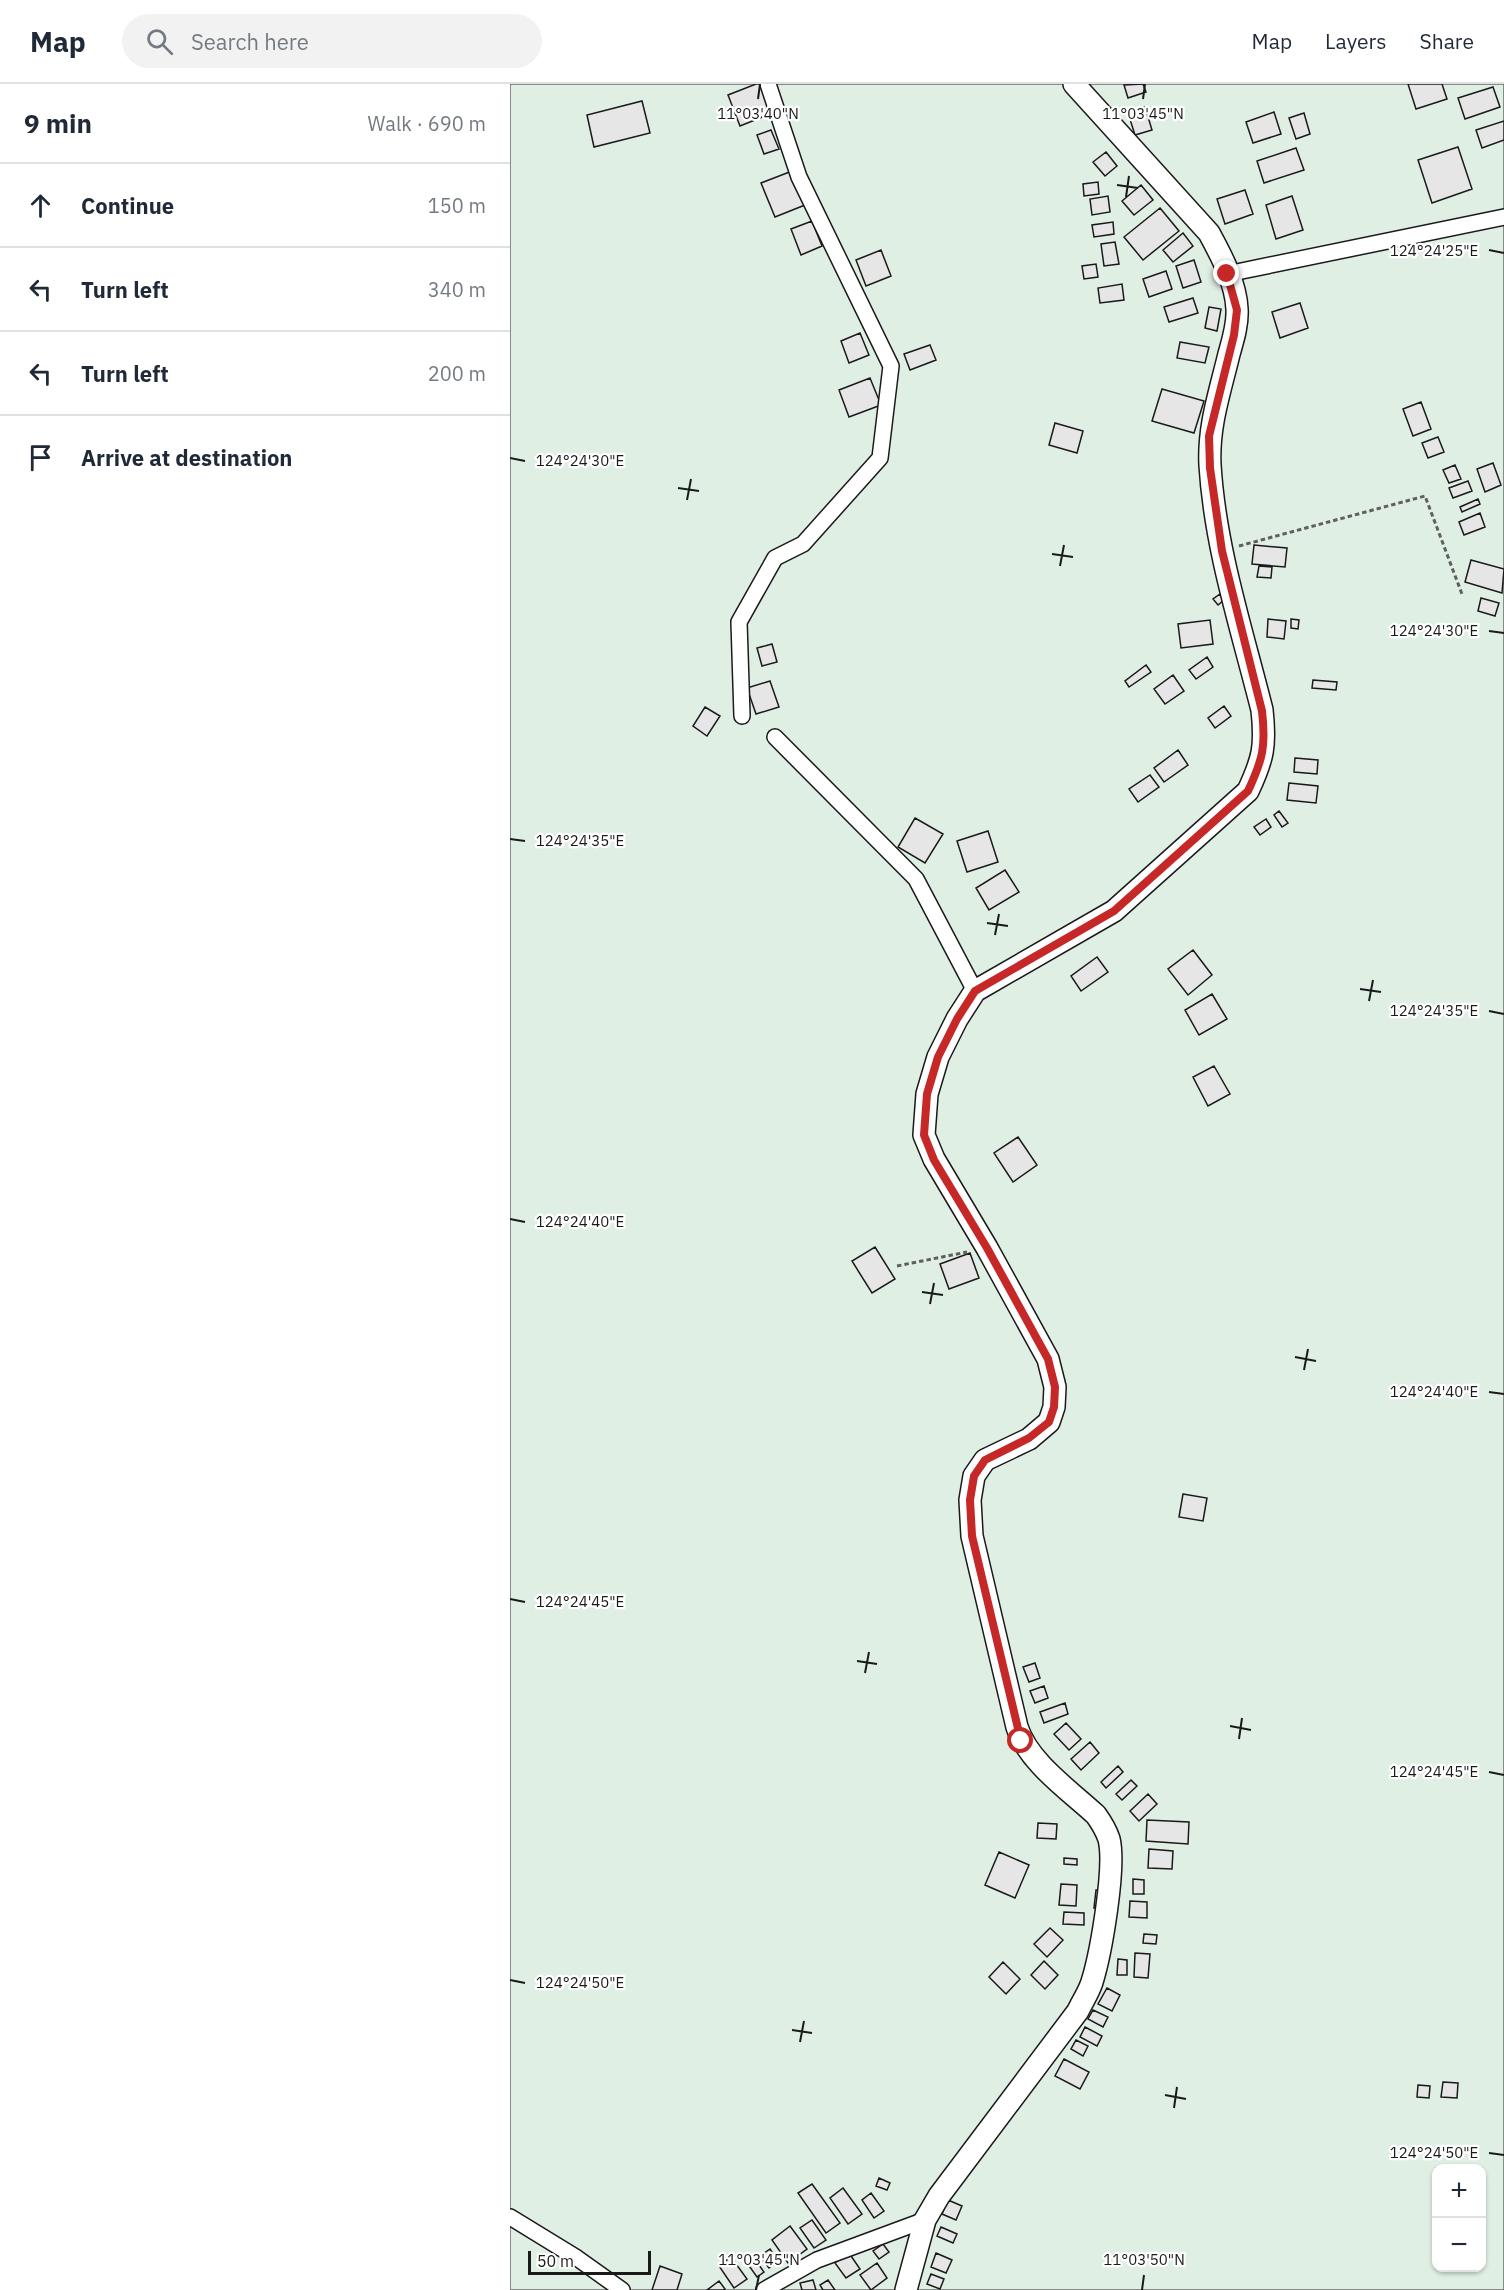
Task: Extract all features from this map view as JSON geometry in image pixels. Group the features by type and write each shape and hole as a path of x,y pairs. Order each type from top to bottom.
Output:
{"main road":[{"path":"906,2290 925,2220 939,2196 1078,2011 1091,1985 1098,1962 1112,1862 1104,1827 1096,1815 1031,1755 1021,1741 972,1536 970,1500 974,1476 985,1460 1029,1438 1049,1422 1054,1407 1055,1387 1048,1359 987,1248 934,1160 924,1135 927,1094 938,1057 957,1019 975,991 1114,911 1248,791 1261,765 1265,737 1262,711 1222,551 1210,468 1209,436 1234,335 1237,310 1227,274 1220,252 1209,233 1074,84"}],"street":[{"path":"742,716 739,622 775,558 803,544 880,458 891,366 799,177 768,84"},
{"path":"1227,274 1504,217"},
{"path":"775,737 916,879 975,991"},
{"path":"510,2217 577,2258 621,2290"},
{"path":"764,2290 817,2259 925,2220"}],"path":[{"path":"1222,551 1425,496 1462,594"},
{"path":"897,1266 987,1248"}],"green space":[{"path":"510,84 1504,84 1504,2290 510,2290"}],"building":[{"path":"756,84 764,84 775,112 740,126 728,95"},
{"path":"1143,84 1146,92 1128,98 1124,85"},
{"path":"1408,84 1442,84 1447,99 1416,109"},
{"path":"1493,87 1500,107 1465,119 1458,98"},
{"path":"642,101 650,133 594,147 587,115"},
{"path":"1145,107 1152,130 1135,135 1128,113"},
{"path":"1274,112 1281,134 1253,143 1246,122"},
{"path":"1304,113 1310,134 1296,139 1289,118"},
{"path":"1504,121 1504,140 1482,148 1476,130"},
{"path":"771,130 779,149 764,154 757,135"},
{"path":"1458,147 1472,189 1432,203 1418,160"},
{"path":"1296,148 1304,170 1264,183 1257,161"},
{"path":"1106,152 1117,166 1105,176 1093,162"},
{"path":"792,171 805,205 775,217 761,183"},
{"path":"1098,182 1099,194 1084,196 1083,184"},
{"path":"1141,185 1153,200 1134,215 1122,201"},
{"path":"1245,190 1253,214 1225,224 1217,199"},
{"path":"1108,196 1110,212 1092,215 1090,199"},
{"path":"1292,196 1303,230 1276,239 1266,205"},
{"path":"1160,208 1179,231 1143,260 1124,237"},
{"path":"812,221 822,246 801,255 791,229"},
{"path":"1113,222 1114,234 1094,237 1092,225"},
{"path":"1183,233 1193,246 1173,262 1163,250"},
{"path":"1115,242 1119,264 1104,266 1101,244"},
{"path":"881,250 891,276 866,286 856,260"},
{"path":"1194,260 1201,282 1183,288 1176,266"},
{"path":"1096,264 1098,277 1084,279 1082,266"},
{"path":"1166,271 1172,289 1149,297 1143,279"},
{"path":"1122,284 1124,300 1100,303 1098,288"},
{"path":"1193,298 1198,313 1169,322 1164,307"},
{"path":"1300,303 1308,328 1280,338 1272,312"},
{"path":"1209,307 1221,309 1217,331 1205,328"},
{"path":"860,333 869,355 849,363 841,341"},
{"path":"1180,342 1209,347 1205,363 1177,358"},
{"path":"930,345 936,360 910,370 904,354"},
{"path":"870,378 881,405 849,417 839,390"},
{"path":"1162,389 1204,401 1194,433 1152,421"},
{"path":"1421,402 1431,429 1413,436 1403,409"},
{"path":"1055,423 1083,431 1077,453 1049,445"},
{"path":"1438,437 1444,452 1428,458 1422,443"},
{"path":"1493,463 1501,485 1485,492 1477,469"},
{"path":"1455,465 1461,479 1449,483 1443,470"},
{"path":"1468,481 1472,491 1453,498 1449,488"},
{"path":"1478,499 1480,504 1462,512 1460,507"},
{"path":"1480,513 1485,527 1464,535 1459,522"},
{"path":"1254,545 1287,548 1285,567 1252,564"},
{"path":"1471,560 1504,569 1502,593 1465,582"},
{"path":"1259,566 1272,567 1271,578 1257,577"},
{"path":"1220,594 1224,600 1218,605 1213,599"},
{"path":"1481,598 1499,603 1495,616 1478,611"},
{"path":"1268,619 1286,621 1284,639 1267,637"},
{"path":"1291,619 1299,620 1298,629 1291,628"},
{"path":"1210,620 1213,644 1181,648 1178,624"},
{"path":"772,644 777,662 762,666 757,648"},
{"path":"1207,657 1213,667 1196,679 1189,670"},
{"path":"1146,665 1151,672 1129,687 1125,681"},
{"path":"1173,675 1184,691 1165,704 1154,689"},
{"path":"1313,680 1337,682 1336,690 1312,688"},
{"path":"770,681 779,707 756,714 747,688"},
{"path":"1224,706 1231,716 1215,728 1208,718"},
{"path":"705,707 720,716 707,736 693,726"},
{"path":"1178,750 1188,765 1164,782 1154,768"},
{"path":"1295,758 1318,760 1317,774 1294,772"},
{"path":"1150,775 1159,787 1138,802 1129,789"},
{"path":"1289,783 1318,786 1316,803 1287,800"},
{"path":"1279,811 1288,823 1282,827 1274,815"},
{"path":"915,818 943,834 925,863 898,847"},
{"path":"1266,819 1271,827 1260,835 1254,827"},
{"path":"988,831 998,862 967,872 957,841"},
{"path":"1005,870 1019,892 989,910 976,888"},
{"path":"1193,950 1212,975 1188,995 1168,969"},
{"path":"1097,957 1108,972 1081,991 1071,976"},
{"path":"1212,994 1227,1019 1199,1035 1185,1010"},
{"path":"1214,1066 1230,1094 1208,1106 1193,1077"},
{"path":"1018,1137 1037,1165 1013,1182 994,1153"},
{"path":"875,1247 895,1279 872,1293 852,1261"},
{"path":"970,1253 979,1278 949,1289 940,1264"},
{"path":"1183,1494 1207,1498 1203,1521 1179,1517"},
{"path":"1035,1663 1040,1678 1029,1682 1023,1667"},
{"path":"1044,1686 1048,1698 1035,1703 1030,1691"},
{"path":"1065,1703 1068,1714 1044,1723 1040,1712"},
{"path":"1066,1723 1081,1739 1069,1750 1054,1734"},
{"path":"1090,1742 1099,1753 1081,1770 1071,1759"},
{"path":"1118,1766 1123,1772 1106,1788 1101,1782"},
{"path":"1131,1780 1137,1786 1122,1800 1116,1794"},
{"path":"1148,1794 1157,1804 1139,1821 1130,1811"},
{"path":"1147,1820 1189,1822 1188,1844 1146,1841"},
{"path":"1038,1823 1057,1824 1056,1839 1037,1838"},
{"path":"1149,1849 1173,1851 1172,1869 1148,1868"},
{"path":"999,1852 1029,1865 1015,1898 985,1885"},
{"path":"1064,1858 1077,1859 1077,1865 1064,1864"},
{"path":"1133,1879 1144,1880 1144,1894 1133,1894"},
{"path":"1061,1884 1077,1885 1076,1906 1059,1905"},
{"path":"1096,1890 1106,1890 1104,1908 1094,1908"},
{"path":"1130,1901 1147,1902 1147,1918 1129,1917"},
{"path":"1064,1912 1084,1913 1084,1925 1063,1924"},
{"path":"1050,1928 1063,1940 1047,1957 1034,1944"},
{"path":"1144,1934 1157,1935 1156,1944 1143,1943"},
{"path":"1135,1953 1150,1954 1148,1978 1134,1977"},
{"path":"1118,1959 1127,1960 1127,1975 1117,1975"},
{"path":"1044,1961 1058,1975 1045,1989 1031,1975"},
{"path":"1003,1962 1020,1979 1006,1994 989,1977"},
{"path":"1107,1988 1120,1995 1112,2011 1098,2004"},
{"path":"1093,2010 1108,2017 1103,2027 1088,2019"},
{"path":"1085,2027 1102,2036 1097,2046 1080,2037"},
{"path":"1076,2040 1088,2046 1083,2056 1071,2049"},
{"path":"1064,2059 1089,2072 1080,2089 1055,2076"},
{"path":"1443,2082 1458,2083 1457,2098 1441,2097"},
{"path":"1418,2085 1430,2086 1429,2098 1417,2097"},
{"path":"879,2178 890,2183 887,2190 876,2186"},
{"path":"812,2184 840,2223 826,2233 798,2193"},
{"path":"843,2188 862,2214 848,2224 830,2198"},
{"path":"871,2193 884,2211 874,2218 862,2200"},
{"path":"948,2200 962,2206 956,2220 942,2214"},
{"path":"812,2220 826,2240 814,2248 800,2228"},
{"path":"790,2226 807,2249 788,2263 772,2240"},
{"path":"941,2227 957,2234 953,2243 937,2236"},
{"path":"883,2244 889,2252 879,2259 873,2251"},
{"path":"770,2249 778,2261 769,2268 760,2256"},
{"path":"849,2253 860,2269 846,2278 835,2263"},
{"path":"936,2253 952,2260 946,2273 931,2267"},
{"path":"731,2257 747,2279 734,2288 719,2266"},
{"path":"754,2258 764,2272 757,2277 747,2263"},
{"path":"877,2263 887,2278 871,2290 860,2275"},
{"path":"660,2266 682,2274 677,2290 652,2290"},
{"path":"931,2274 944,2279 940,2289 927,2284"},
{"path":"813,2280 816,2290 802,2290 800,2283"},
{"path":"828,2280 835,2290 823,2290 820,2285"},
{"path":"719,2281 725,2289 707,2290"}],"route":[{"path":"1021,1741 972,1536 970,1500 974,1476 985,1460 1029,1438 1049,1422 1054,1407 1055,1387 1048,1359 987,1248 934,1160 924,1135 927,1094 938,1057 957,1019 975,991 1114,911 1248,791 1261,765 1265,737 1262,711 1222,551 1210,468 1209,436 1234,335 1237,310 1227,274"}]}
